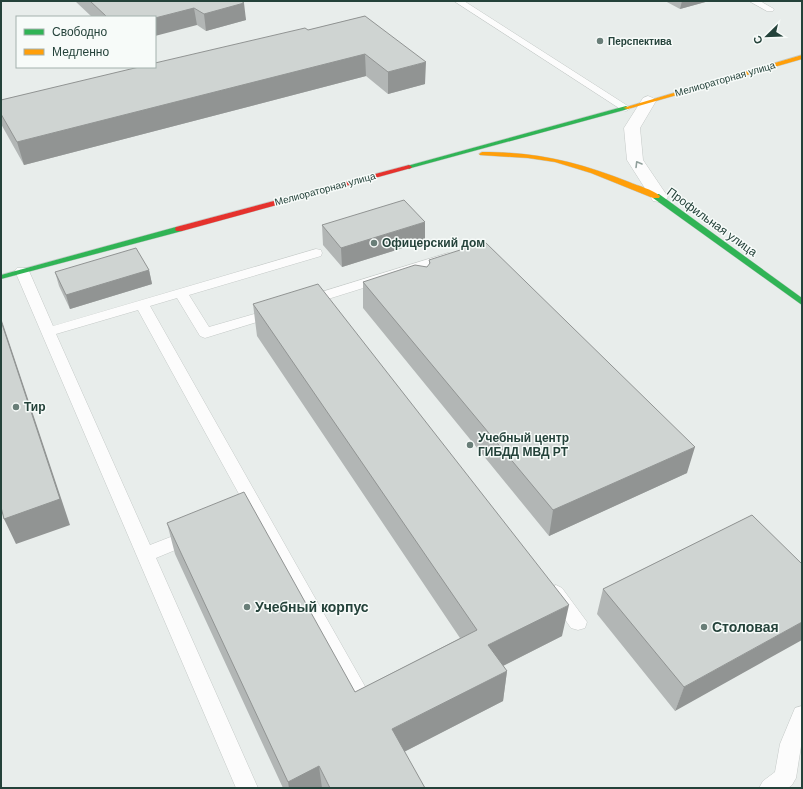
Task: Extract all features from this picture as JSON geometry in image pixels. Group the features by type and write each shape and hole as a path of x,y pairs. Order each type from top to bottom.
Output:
{"street":[{"name":"Мелиораторная улица","path":"1,277 626,108 802,57"},
{"path":"648,101 632,128 635,160 659,197"},
{"name":"Профильная улица","path":"459,153 514,154 555,160 607,176 659,197 802,302"}],"lane":[{"path":"458,1 626,108"},
{"path":"753,1 770,10"},
{"path":"48,332 316,253"},
{"path":"182,293 205,333 291,307 329,302 405,271 448,257"},
{"path":"22,271 247,788"},
{"path":"405,271 416,282"},
{"path":"142,304 249,511 364,703"},
{"path":"145,555 208,529"},
{"path":"544,578 578,622"},
{"path":"770,788 785,778 790,744 802,715"}],"building":[{"path":"90,1 241,1 244,3 204,14 194,8 156,18 156,16 106,16"},
{"path":"365,16 426,62 388,72 365,54 17,142 1,114 1,100 135,68 156,68 156,63 305,28 308,30"},
{"path":"404,200 425,222 341,248 322,225"},
{"path":"485,242 695,447 553,510 363,282 415,265 427,267 430,263 429,260"},
{"path":"136,248 149,270 66,295 55,272"},
{"path":"318,284 569,605 488,645 507,671 392,729 425,788 330,788 319,766 288,782 167,523 244,492 355,692 477,630 253,304"},
{"name":"Тир","path":"1,321 60,499 4,519 1,507"},
{"name":"Столовая","path":"752,515 802,564 802,622 684,687 603,589"}],"traffic: fast":[{"path":"409,167 626,108"},
{"path":"656,196 802,302"},
{"path":"1,277 179,229"}],"traffic: slow":[{"path":"626,108 802,57"},
{"path":"482,154 518,155 568,163 594,171 656,196"}],"traffic: jam":[{"path":"179,229 409,167"}],"place":[{"name":"Перспектива","path":"600,41"},
{"name":"Офицерский дом","path":"374,243"},
{"name":"Тир","path":"16,407"},
{"name":"Учебный центр ГИБДД МВД РТ","path":"470,445"},
{"name":"Учебный корпус","path":"247,607"},
{"name":"Столовая","path":"704,627"}]}
